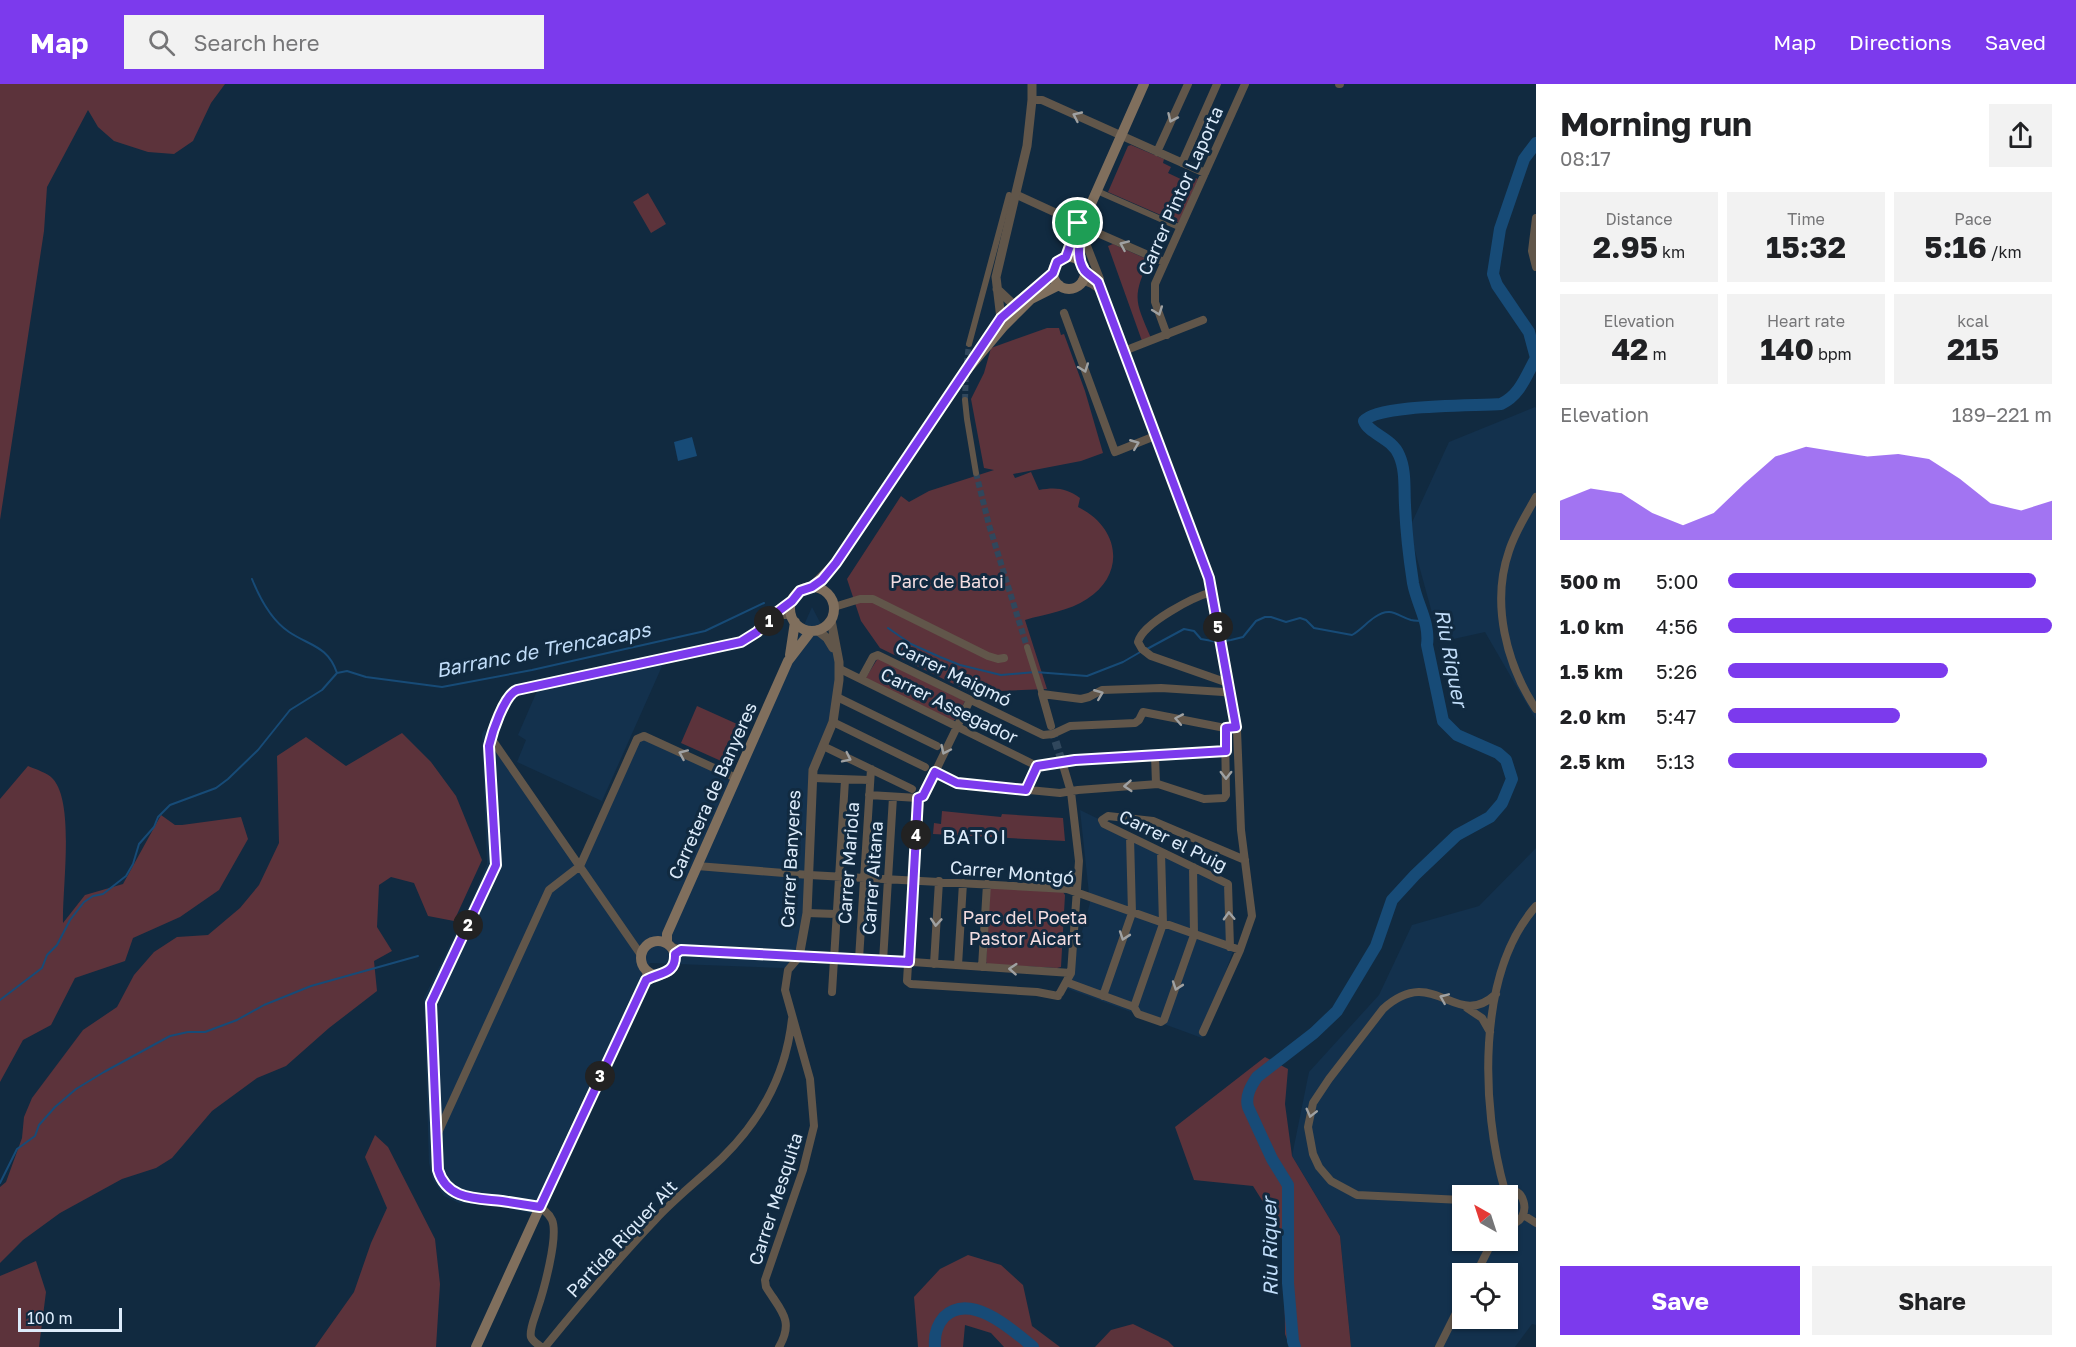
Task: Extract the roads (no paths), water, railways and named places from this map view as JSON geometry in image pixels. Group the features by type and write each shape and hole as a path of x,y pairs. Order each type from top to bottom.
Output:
{"main road":[{"path":"1066,257 1144,84"},
{"path":"966,371 1003,327 1031,299 1059,285 1072,288 1082,271 1079,241 1081,225"},
{"path":"836,563 828,594 834,608 831,620 826,626 814,631 804,629 793,619 792,601 800,591 812,587 836,563 1001,318 1053,273 1057,262 1066,257 1073,257 1082,271"},
{"path":"1053,273 1059,285"},
{"path":"812,587 828,594"},
{"name":"Carretera de Banyeres","path":"789,661 793,619"},
{"name":"Carretera de Banyeres","path":"670,945 697,866 789,661 814,631"},
{"path":"653,941 670,945 674,965 660,975 650,976 642,964 640,950 653,941"},
{"path":"476,1347 650,976"}],"street":[{"path":"969,344 1027,146 1032,84"},
{"path":"1157,152 1188,84"},
{"path":"1182,163 1217,84"},
{"name":"Carrer Pintor Laporta","path":"1167,335 1155,302 1155,284 1245,84"},
{"path":"1032,100 1042,100 1205,173"},
{"path":"1097,191 1181,228"},
{"path":"1013,195 1164,262"},
{"path":"1001,318 996,278 1013,195"},
{"path":"1536,218 1532,251 1536,267"},
{"path":"1088,246 1100,279 1098,282"},
{"path":"1082,271 1098,282 1196,541 1212,595 1236,727 1241,830 1253,913 1240,950 1203,1032"},
{"path":"1082,271 1102,292"},
{"path":"998,289 1014,305"},
{"path":"1064,313 1115,452 1155,436"},
{"path":"1124,351 1203,320"},
{"path":"966,400 976,472"},
{"path":"1536,497 1508,553 1503,574 1501,611 1508,646 1520,679 1536,709"},
{"path":"1212,595 1162,618 1140,636 1138,642 1151,656 1228,683"},
{"path":"834,608 860,599 873,599 988,656 1004,658"},
{"path":"540,1207 470,1198 453,1192 440,1178 438,1170 431,1003 496,865 489,746 491,738 509,695 513,692 741,642 754,635 792,601"},
{"path":"772,618 779,615 793,619"},
{"name":"Carrer Banyeres","path":"831,620 836,653"},
{"name":"Carrer Banyeres","path":"725,1155 772,1094 784,1059 792,1019 785,994 785,978 788,970 799,957 807,913 814,767 833,722 843,671 827,638 814,631"},
{"path":"1027,647 1050,726"},
{"name":"Carrer Maigmó","path":"861,680 873,657 878,655 1043,735 1053,734 1070,726 1135,723 1143,712 1226,728"},
{"name":"Carrer Assegador","path":"843,671 1037,766"},
{"path":"1042,694 1081,699 1102,690 1161,688 1230,694"},
{"path":"837,697 938,746"},
{"path":"869,795 918,798 923,796 970,700"},
{"path":"833,722 925,767"},
{"path":"935,772 957,783 1066,794 1078,790 1156,784 1204,799 1226,798 1226,728 1236,727"},
{"path":"436,1137 549,890 580,866 640,736 736,778"},
{"path":"491,738 640,950"},
{"path":"823,746 912,789"},
{"path":"1026,790 1037,766 1070,761 1226,751"},
{"path":"1155,755 1156,784"},
{"path":"918,798 907,979 911,984 1059,995 1071,974 1079,861 1071,792 1063,765"},
{"name":"Carrer Mariola","path":"859,959 871,770"},
{"path":"813,778 869,780"},
{"path":"831,992 845,780"},
{"name":"Carrer Aitana","path":"883,961 893,796"},
{"name":"Carrer el Puig","path":"1230,947 1228,884 1104,824 1103,818 1108,816 1153,821 1245,860"},
{"path":"1103,996 1132,913 1130,837"},
{"path":"1134,1007 1163,924 1161,852"},
{"name":"Carrer Montgó","path":"697,866 809,875 1067,889 1240,950"},
{"path":"1066,982 1134,1007 1138,1014 1161,1022 1166,1017 1194,935 1193,867"},
{"path":"934,964 939,881"},
{"path":"958,965 963,883"},
{"path":"982,967 987,884"},
{"path":"1500,1185 1488,1078 1491,1032 1496,994 1510,947 1521,926 1536,906"},
{"path":"807,913 836,914"},
{"path":"670,945 799,957 833,959 839,957 1071,974"},
{"path":"1452,1200 1368,1196 1347,1191 1332,1181 1319,1167 1311,1148 1308,1127 1311,1111 1317,1097 1383,1009 1410,992 1437,994 1466,1007 1482,1018 1491,1032"},
{"path":"1466,1007 1484,1004 1496,994"},
{"name":"Carrer Mesquita","path":"779,1347 785,1337 787,1324 766,1287 765,1280 803,1170 814,1119 810,1079 792,1019"},
{"name":"Partida Riquer Alt","path":"540,1207 549,1214 554,1227 544,1289 531,1333 533,1341 543,1347 657,1217 725,1155"},
{"path":"1518,1193 1524,1197 1527,1206 1525,1216 1518,1222"},
{"path":"1525,1216 1536,1223"},
{"path":"1439,1347 1452,1321"}],"waterway":[{"name":"Riu Riquer","path":"1295,1347 1288,1283 1288,1185 1272,1159 1248,1107 1249,1091 1257,1077 1314,1033 1337,1011 1376,946 1392,900 1457,835 1490,817 1502,803 1512,779 1506,760 1498,753 1457,735 1443,721 1427,645 1427,629 1413,583 1405,515 1403,467 1396,449 1364,421 1373,415 1387,411 1501,404 1513,396 1522,384 1536,358 1529,332 1497,285 1493,274 1500,229 1524,159 1536,143"},
{"path":"252,579 271,615 289,632 318,648 329,657 337,673"},
{"name":"Barranc de Trencacaps","path":"0,1000 42,968 47,955 57,945 70,920 84,902 93,896 103,894 126,876 133,864 139,844 154,827 158,817 170,805 216,788 228,779 258,750 290,710 322,690 337,673 347,671 366,677 442,687 532,670 705,631 764,603"},
{"name":"Barranc de Trencacaps","path":"1147,649 1184,629 1194,631 1201,639 1218,642 1243,637 1256,621 1265,617 1286,622 1300,618 1306,620 1314,628 1352,635 1385,612 1411,620 1426,621"},
{"name":"Barranc de Trencacaps","path":"888,628 911,644 940,657 960,665 1001,675 1035,672 1087,676 1123,662 1142,651"},
{"path":"0,1183 17,1149 35,1136 39,1125 55,1107 76,1089 170,1036 188,1032 205,1032 311,986 418,956"},
{"name":"Riu Riquer","path":"935,1347 936,1331 944,1317 954,1310 966,1308 991,1316 1033,1347"}],"tunnel":[{"path":"965,400 969,344"},
{"path":"976,473 989,525 1027,647"},
{"path":"1052,730 1063,765"}],"district":[{"name":"BATOI","path":"975,837"}],"park label":[{"name":"Parc de Batoi","path":"947,582"},
{"name":"Parc del Poeta Pastor Aicart","path":"1025,928"}]}
